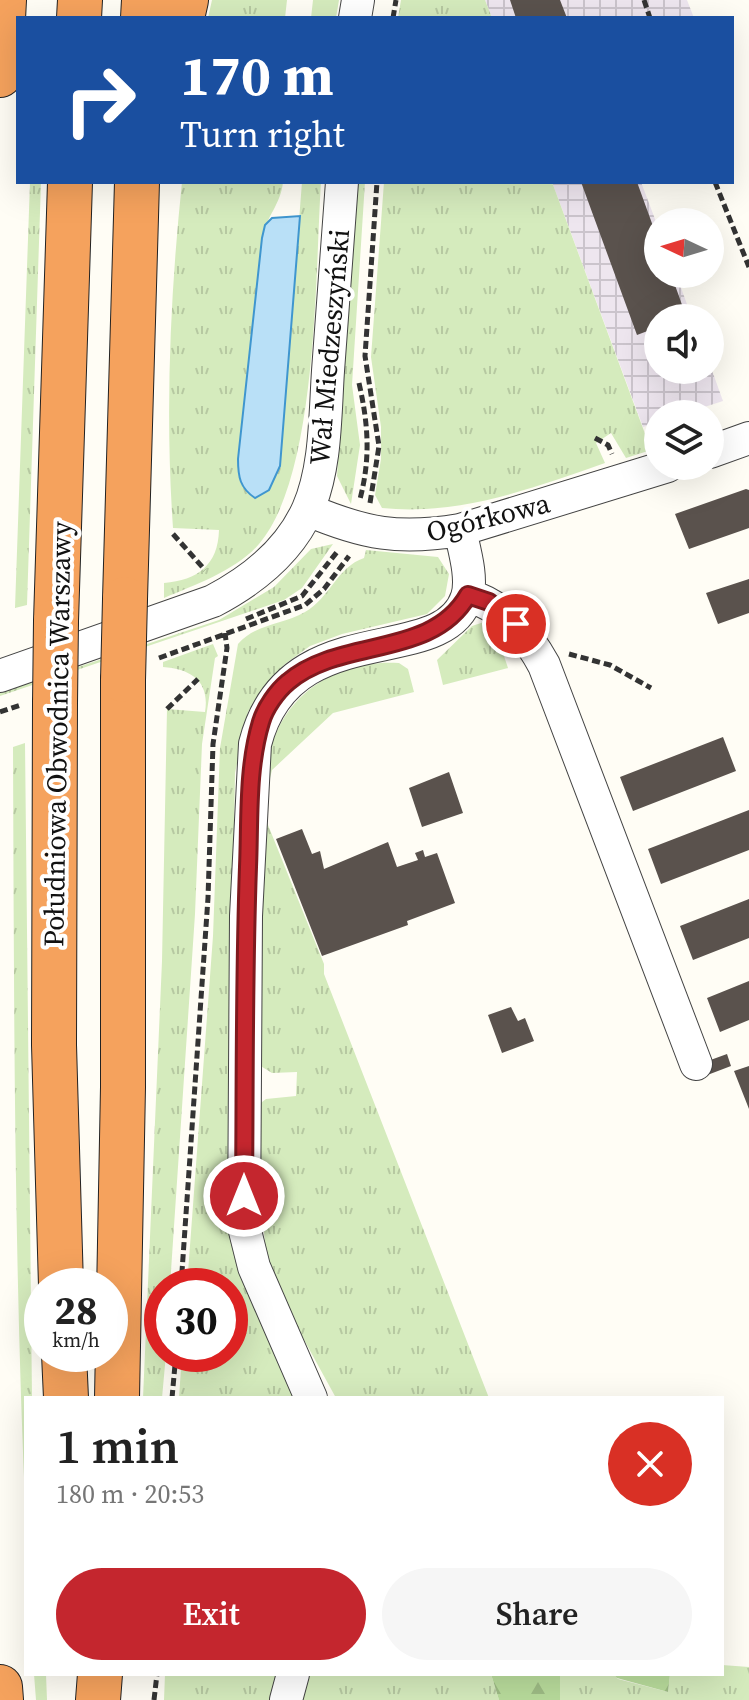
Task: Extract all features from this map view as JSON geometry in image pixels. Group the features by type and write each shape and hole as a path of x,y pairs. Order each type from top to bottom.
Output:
{"highway":[{"path":"0,75 4,0"},
{"name":"Południowa Obwodnica Warszawy","path":"60,1268 54,1045 55,703 70,184"},
{"path":"117,1396 123,1087 123,680 137,184"},
{"path":"131,328 151,184"},
{"path":"65,1372 66,1396"},
{"path":"81,1676 83,1700"},
{"path":"98,1700 100,1676"},
{"path":"0,1687 1,1700"}],"street":[{"name":"Wał Miedzeszyński","path":"0,676 213,601 236,589 282,550 308,510 317,484 342,184"},
{"path":"724,447 749,438"},
{"name":"Ogórkowa","path":"308,510 358,530 426,536 460,530 644,473"},
{"path":"309,1393 254,1267 244,1227 246,916 255,744 262,718 272,701 286,684 307,668 336,655 438,628 458,613 468,595 460,530"},
{"path":"468,595 489,602 516,624 544,665 696,1064"},
{"path":"286,1700 292,1676"}],"path":[{"path":"358,530 369,445 358,360 370,184"},
{"path":"358,530 379,446 365,356 377,184"},
{"path":"716,184 749,267"},
{"path":"173,534 205,570"},
{"path":"182,1268 208,898 213,744 227,648 224,628"},
{"path":"533,645 610,665 651,688"},
{"path":"167,709 198,679"},
{"path":"172,1396 174,1372"},
{"path":"154,1700 157,1676"}],"shaded area":[{"path":"485,0 687,0 693,16 491,16"},
{"path":"553,184 642,184 651,208 644,208 644,288 681,288 687,304 644,304 644,384 717,384 723,400 644,400 644,427"}],"green space":[{"path":"212,0 287,0 285,16 208,16"},
{"path":"313,0 339,0 336,16 311,16"},
{"path":"401,0 485,0 491,16 398,16"},
{"path":"30,184 41,184 27,605 15,608"},
{"path":"182,184 282,184 262,238 238,459 241,482 255,498 280,466 302,184 321,184 310,372 293,471 278,512 259,544 239,562 164,598 164,583 196,574 210,561 215,553 219,530 173,528 169,442 174,268"},
{"path":"357,184 365,184 352,385 360,445 351,504 337,476"},
{"path":"384,184 553,184 644,431 644,452 626,458 611,433 596,443 605,463 551,482 468,504 440,508 382,508 375,495 381,459 381,427 371,357"},
{"path":"333,544 302,588 284,600 0,696 0,693 219,620 274,587 311,549"},
{"path":"366,550 438,557 449,574 445,596 427,614 342,634 310,646 285,664 261,690 248,712 235,773 228,1193 298,1396 179,1396 181,1372 248,1372 248,1268 188,1268 213,936 220,748 238,644 252,632 314,606 355,562 364,558"},
{"path":"484,622 497,635 508,668 443,685 437,660 472,626"},
{"path":"213,644 218,656 215,658 202,744 195,914 171,1268 149,1268 162,961 167,709 205,712 206,702 202,685 197,679 182,671 163,667 163,662"},
{"path":"399,663 408,669 414,692 333,713 272,770 264,803 268,760 276,732 301,697 335,674 355,667"},
{"path":"25,743 31,1268 24,1268 24,1372 32,1372 32,1396 24,1396 24,1476 17,1233 13,747"},
{"path":"262,810 488,1396 335,1396 280,1296 265,1249 258,1105 266,1099 296,1096 297,1072 272,1073 259,1065"},
{"path":"144,1372 164,1372 162,1396 143,1396"},
{"path":"724,1665 749,1667 749,1700 560,1700 560,1676 615,1676 668,1692 670,1676 724,1676"},
{"path":"34,1676 46,1676 47,1700 36,1700"},
{"path":"165,1676 279,1676 273,1700 164,1700"},
{"path":"307,1676 492,1676 499,1700 300,1700"},
{"path":"492,1676 560,1676 560,1700 499,1700"},
{"path":"615,1676 670,1676 668,1692"}],"water":[{"path":"300,216 280,466 269,490 255,498 241,482 238,459 262,238 265,225 272,218"}],"building":[{"path":"510,0 560,0 566,16 515,16"},
{"path":"582,184 638,184 646,208 644,208 644,288 676,288 682,304 644,304 644,332 637,335"},
{"path":"749,490 749,528 689,549 675,514"},
{"path":"749,579 749,613 718,624 706,593"},
{"path":"723,737 736,771 633,811 620,777"},
{"path":"449,772 463,813 422,827 409,788"},
{"path":"749,810 749,850 661,884 648,849"},
{"path":"302,829 312,854 320,851 324,869 388,842 397,867 418,860 415,853 423,850 425,857 437,853 455,903 407,921 408,925 322,956 276,839"},
{"path":"749,899 749,938 693,960 680,926"},
{"path":"749,981 749,1020 720,1032 707,998"},
{"path":"511,1007 518,1021 525,1018 534,1041 502,1053 488,1015"},
{"path":"727,1054 731,1066 710,1074 705,1062"},
{"path":"749,1066 749,1109 734,1071"}],"route":[{"path":"244,1196 247,884 251,788 255,744 262,718 286,684 307,668 336,655 411,638 438,628 458,613 468,595 489,602 516,624"}]}
